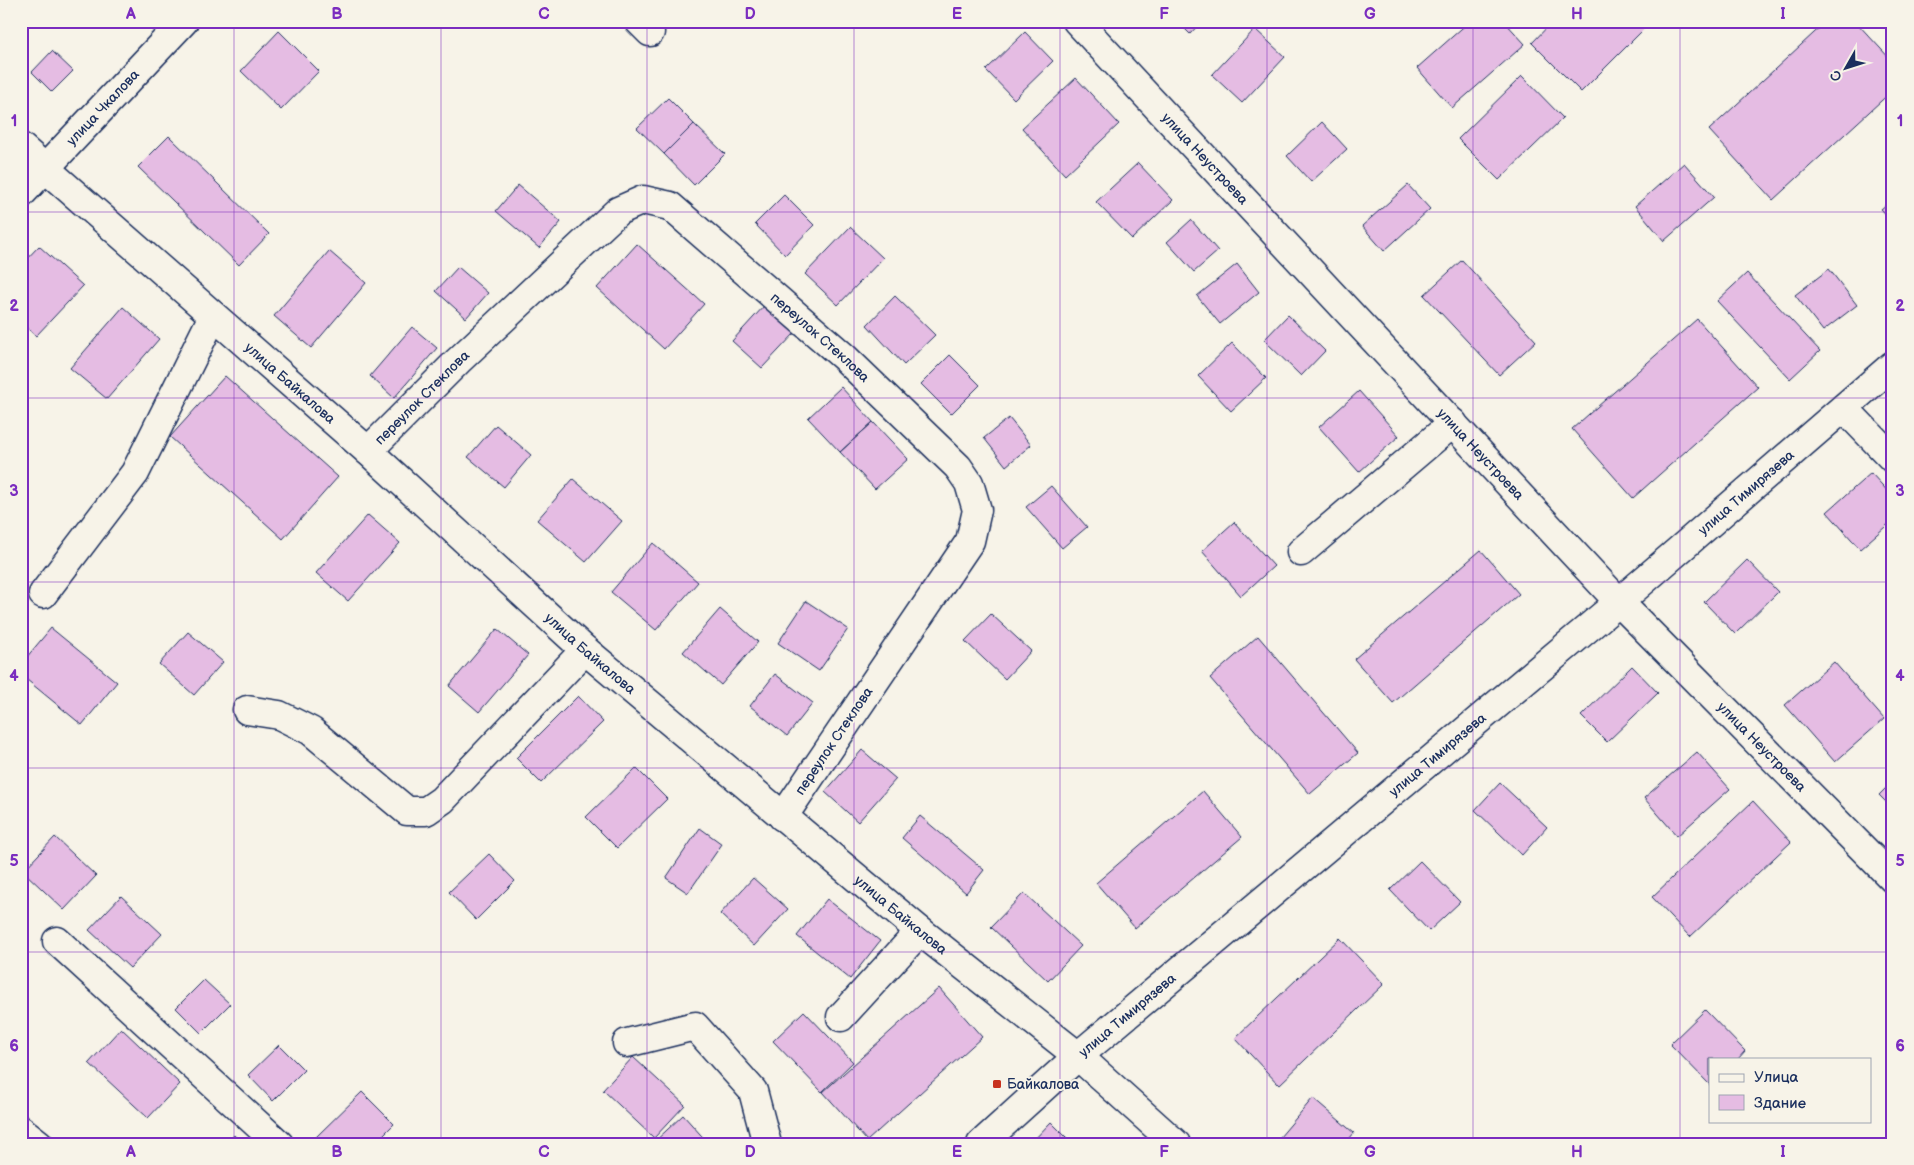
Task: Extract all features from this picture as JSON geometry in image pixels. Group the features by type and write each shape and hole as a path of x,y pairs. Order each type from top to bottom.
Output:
{"street":[{"name":"улица Чкалова","path":"21,194 184,21"},
{"name":"улица Неустроева","path":"1077,21 1619,602 1893,879"},
{"name":"улица Байкалова","path":"21,147 368,451 585,650 920,931 1078,1056 1176,1144"},
{"name":"переулок Стеклова","path":"368,451 458,361 618,211 643,200 670,206 844,357 958,467 969,483 977,510 970,541 783,817"},
{"path":"44,594 135,473 213,316"},
{"name":"улица Тимирязева","path":"981,1144 1078,1056 1619,602 1893,365"},
{"path":"1844,408 1893,459"},
{"path":"1301,552 1452,423"},
{"path":"247,710 279,715 312,730 407,811 426,811 442,800 585,650"},
{"path":"841,1017 920,931"},
{"path":"57,941 279,1144"},
{"path":"627,1044 695,1026 753,1091 767,1144"},
{"path":"21,1130 39,1144"}],"building":[{"path":"1177,21 1202,21 1190,34"},
{"path":"1470,21 1504,21 1525,44 1452,108 1417,68"},
{"path":"1553,21 1643,21 1648,25 1581,92 1532,43"},
{"path":"1827,21 1855,21 1893,62 1893,90 1773,200 1709,130"},
{"path":"1255,29 1285,57 1242,103 1212,75"},
{"path":"279,31 319,71 281,110 241,71"},
{"path":"1025,32 1053,61 1014,99 986,70"},
{"path":"52,51 73,71 52,92 32,72"},
{"path":"1522,76 1563,118 1499,180 1458,139"},
{"path":"1076,78 1119,124 1065,175 1022,128"},
{"path":"668,98 694,124 664,154 637,128"},
{"path":"1322,122 1347,149 1311,182 1287,156"},
{"path":"694,124 725,154 694,185 664,154"},
{"path":"169,136 269,234 239,265 138,167"},
{"path":"1138,163 1173,200 1132,239 1096,202"},
{"path":"1684,163 1714,197 1664,241 1635,206"},
{"path":"518,185 561,222 539,248 496,211"},
{"path":"1408,185 1430,209 1384,251 1362,226"},
{"path":"784,195 814,225 785,255 755,224"},
{"path":"1893,199 1893,222 1881,209"},
{"path":"1191,220 1218,251 1194,272 1167,242"},
{"path":"850,227 883,258 838,305 805,274"},
{"path":"637,244 704,304 664,349 597,288"},
{"path":"39,246 83,286 36,336 21,323 21,265"},
{"path":"329,251 366,283 311,348 274,316"},
{"path":"1462,260 1536,341 1499,375 1424,295"},
{"path":"1237,264 1259,292 1220,324 1197,296"},
{"path":"458,267 488,293 466,318 436,291"},
{"path":"1829,269 1857,305 1823,331 1795,295"},
{"path":"1747,273 1820,351 1790,379 1717,301"},
{"path":"895,296 935,335 904,365 867,325"},
{"path":"765,305 795,333 762,368 732,341"},
{"path":"123,307 159,339 107,399 70,368"},
{"path":"1288,315 1325,351 1301,376 1264,340"},
{"path":"1697,319 1758,387 1633,498 1572,429"},
{"path":"412,327 437,348 394,398 370,376"},
{"path":"1232,343 1266,378 1231,411 1198,376"},
{"path":"950,355 980,385 951,414 921,384"},
{"path":"225,376 338,477 283,539 170,437"},
{"path":"841,387 873,422 840,452 808,418"},
{"path":"1359,391 1399,436 1359,472 1319,427"},
{"path":"1009,418 1031,445 1006,466 984,438"},
{"path":"873,422 908,459 875,489 840,452"},
{"path":"496,425 531,455 504,487 468,457"},
{"path":"1871,473 1893,497 1893,520 1860,549 1827,512"},
{"path":"573,479 622,521 586,562 537,520"},
{"path":"1051,486 1087,527 1062,548 1026,507"},
{"path":"368,515 400,543 348,601 316,573"},
{"path":"1234,522 1274,566 1241,596 1202,551"},
{"path":"653,543 698,582 656,630 611,592"},
{"path":"1481,550 1519,594 1393,703 1354,659"},
{"path":"1747,560 1778,592 1735,634 1704,602"},
{"path":"806,601 848,629 819,671 778,643"},
{"path":"720,609 758,642 721,685 683,652"},
{"path":"991,614 1031,651 1005,679 965,641"},
{"path":"51,628 117,682 82,725 21,675 21,664"},
{"path":"497,629 528,655 479,712 449,686"},
{"path":"188,632 223,662 194,695 159,664"},
{"path":"1258,636 1358,753 1310,794 1210,678"},
{"path":"1834,662 1884,719 1835,762 1785,705"},
{"path":"1632,666 1658,693 1607,742 1581,716"},
{"path":"775,674 813,703 787,736 750,706"},
{"path":"578,696 603,722 541,783 516,758"},
{"path":"862,750 896,779 858,822 825,792"},
{"path":"1697,752 1730,789 1677,836 1644,798"},
{"path":"636,768 667,799 617,848 586,817"},
{"path":"1893,781 1893,809 1879,795"},
{"path":"1500,783 1547,827 1522,855 1475,810"},
{"path":"1203,791 1242,837 1135,928 1096,883"},
{"path":"1753,801 1791,842 1690,937 1652,897"},
{"path":"920,816 984,870 966,893 902,838"},
{"path":"700,828 722,844 688,893 666,878"},
{"path":"55,837 96,876 64,910 23,871"},
{"path":"489,854 515,881 476,920 449,892"},
{"path":"1420,861 1460,902 1429,931 1390,890"},
{"path":"753,878 788,909 754,946 720,914"},
{"path":"1024,893 1081,946 1048,981 991,927"},
{"path":"121,896 162,934 130,968 89,930"},
{"path":"827,899 880,941 850,979 797,936"},
{"path":"1340,938 1384,984 1279,1085 1235,1038"},
{"path":"204,980 230,1004 201,1033 176,1008"},
{"path":"939,988 982,1037 867,1141 823,1092"},
{"path":"1705,1010 1745,1051 1739,1058 1709,1058 1709,1084 1670,1044"},
{"path":"804,1011 853,1062 822,1092 773,1041"},
{"path":"121,1028 180,1084 148,1118 89,1063"},
{"path":"279,1045 304,1070 273,1101 248,1075"},
{"path":"633,1057 685,1105 654,1138 603,1090"},
{"path":"362,1092 394,1124 374,1144 322,1144 316,1137"},
{"path":"1313,1098 1354,1133 1345,1144 1274,1144"},
{"path":"683,1115 709,1144 652,1144"},
{"path":"1051,1122 1073,1144 1030,1144"},
{"path":"234,1135 243,1144 226,1144"}],"place":[{"name":"Байкалова","path":"997,1084"}]}
